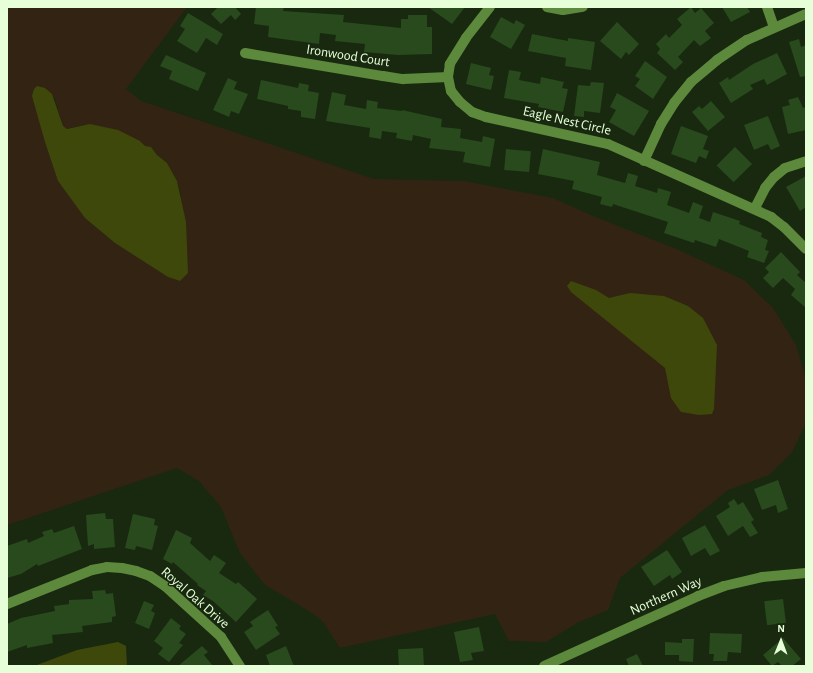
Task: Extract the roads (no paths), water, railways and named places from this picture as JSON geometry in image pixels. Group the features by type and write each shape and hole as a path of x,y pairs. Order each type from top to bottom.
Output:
{"street":[{"path":"448,77 450,64 455,53 490,7"},
{"path":"546,7 563,10 583,7"},
{"path":"766,7 774,27"},
{"path":"644,161 670,108 692,82 717,60 747,40 806,14"},
{"name":"Ironwood Court","path":"245,53 404,79 448,77"},
{"name":"Eagle Nest Circle","path":"448,77 451,91 460,102 472,112 486,117 608,144 644,161 755,208 784,227 806,249"},
{"path":"755,208 774,177 785,168 806,161"},
{"name":"Royal Oak Drive","path":"7,604 92,570 107,567 136,571 150,576 164,586 221,637 240,666"},
{"name":"Northern Way","path":"544,666 704,593 762,577 806,573"}]}
